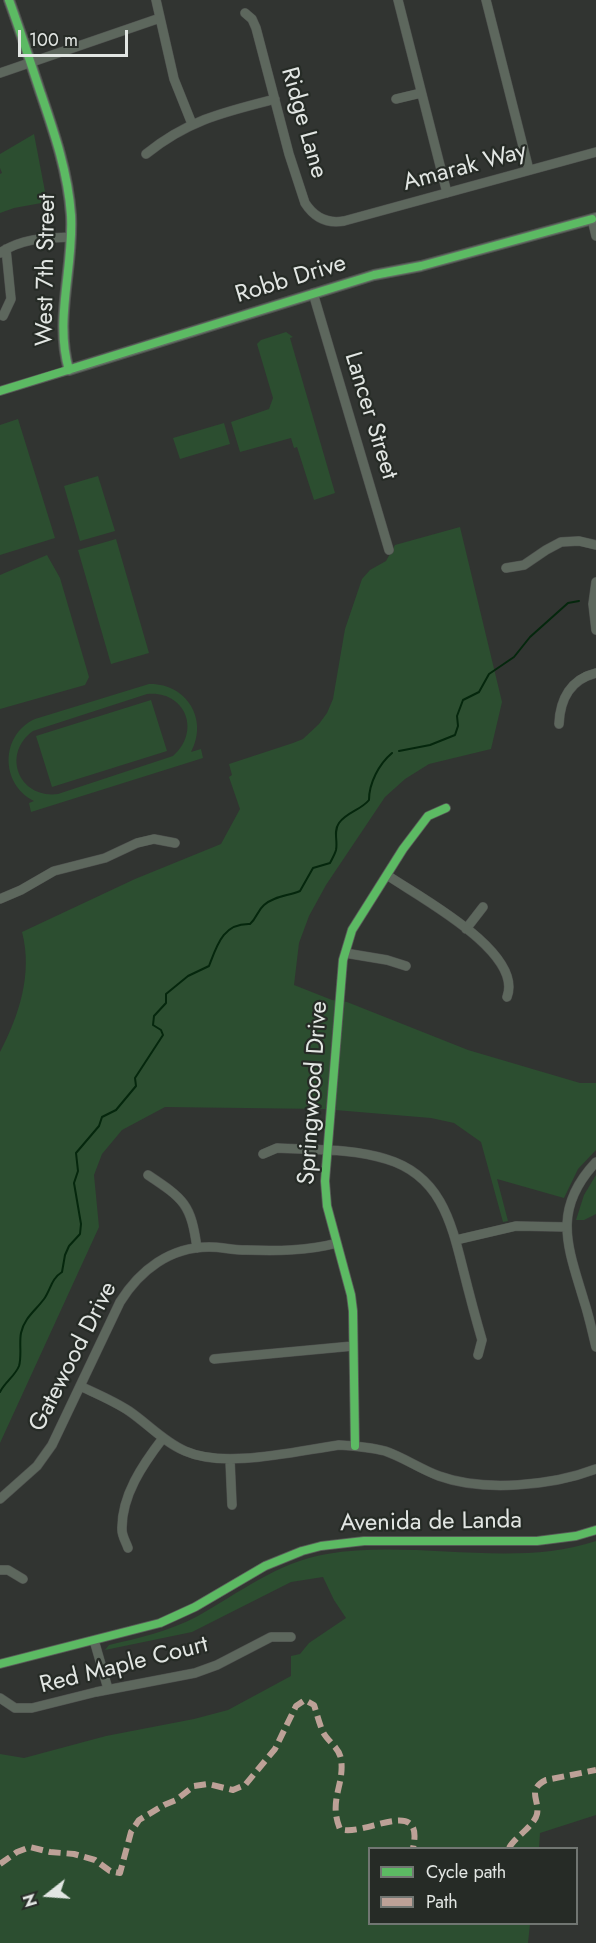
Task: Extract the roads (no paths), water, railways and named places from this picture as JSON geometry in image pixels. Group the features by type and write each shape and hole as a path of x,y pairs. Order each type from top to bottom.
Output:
{"main road":[{"name":"West 7th Street","path":"9,0 58,142 70,200 71,237 63,328 63,350 69,370"},
{"name":"Robb Drive","path":"69,370 374,274 422,266 594,219"}],"street":[{"path":"156,0 174,79 192,124"},
{"path":"398,0 447,193"},
{"path":"486,0 529,170"},
{"name":"Ridge Lane","path":"245,13 256,28 289,154 305,203 321,219 344,221"},
{"path":"0,73 160,18"},
{"path":"396,99 422,93"},
{"path":"146,154 168,137 192,124 216,114 275,99"},
{"name":"Amarak Way","path":"344,221 596,152"},
{"path":"594,219 596,236"},
{"path":"3,316 11,299 3,251 38,238 71,237"},
{"name":"Lancer Street","path":"313,293 389,550"},
{"name":"Robb Drive","path":"0,391 69,370"},
{"path":"506,568 524,565 561,542 579,541 596,545"},
{"path":"596,582 593,604 596,630"},
{"path":"559,724 560,707 574,684 586,675 596,673"},
{"name":"Springwood Drive","path":"355,1446 354,1318 351,1295 325,1193 345,952 356,922 421,824 436,811 446,807"},
{"path":"0,899 54,871 105,858 137,843 154,839 175,843"},
{"path":"387,875 466,929 492,951 510,981 507,997"},
{"path":"466,929 483,907"},
{"path":"345,952 406,966"},
{"path":"263,1154 277,1148 374,1156 388,1159 411,1170 426,1182 438,1197 451,1221 482,1340 478,1355"},
{"path":"596,1162 575,1192 567,1227 569,1252 596,1347"},
{"path":"148,1175 172,1190 186,1205 194,1225 197,1248"},
{"path":"456,1240 516,1226 567,1227"},
{"name":"Gatewood Drive","path":"0,1499 45,1456 120,1302 133,1283 147,1269 171,1255 197,1248 244,1250 303,1248 337,1243"},
{"path":"214,1359 353,1346"},
{"path":"80,1386 122,1406 163,1438 197,1456 230,1460 339,1445 355,1446 386,1452 442,1477 476,1483 514,1485 563,1480 596,1469"},
{"path":"128,1548 121,1533 128,1499 140,1470 163,1438"},
{"path":"230,1460 232,1506"},
{"name":"Avenida de Landa","path":"0,1664 160,1623 179,1616 265,1566 321,1546 364,1541 537,1541 576,1536 596,1530"},
{"path":"0,1570 8,1570 23,1579"},
{"name":"Red Maple Court","path":"0,1698 15,1708 24,1709 108,1689 195,1673 217,1665 271,1637 291,1637"},
{"path":"94,1640 108,1689"}],"waterway":[{"path":"399,751 430,745 455,735 458,726 457,716 463,700 479,692 489,674 514,657 530,637 568,603 579,601"},
{"path":"0,1392 19,1366 20,1337 25,1323 62,1272 69,1246 80,1234 81,1224 74,1183 78,1171 76,1153 99,1126 102,1117 116,1110 136,1086 135,1078 163,1035 161,1030 153,1025 154,1016 166,1003 166,994 188,976 209,966 218,943 227,931 233,927 250,924 268,902 300,891 313,868 330,863 336,850 336,830 339,823 369,800 376,774 392,753"}]}
